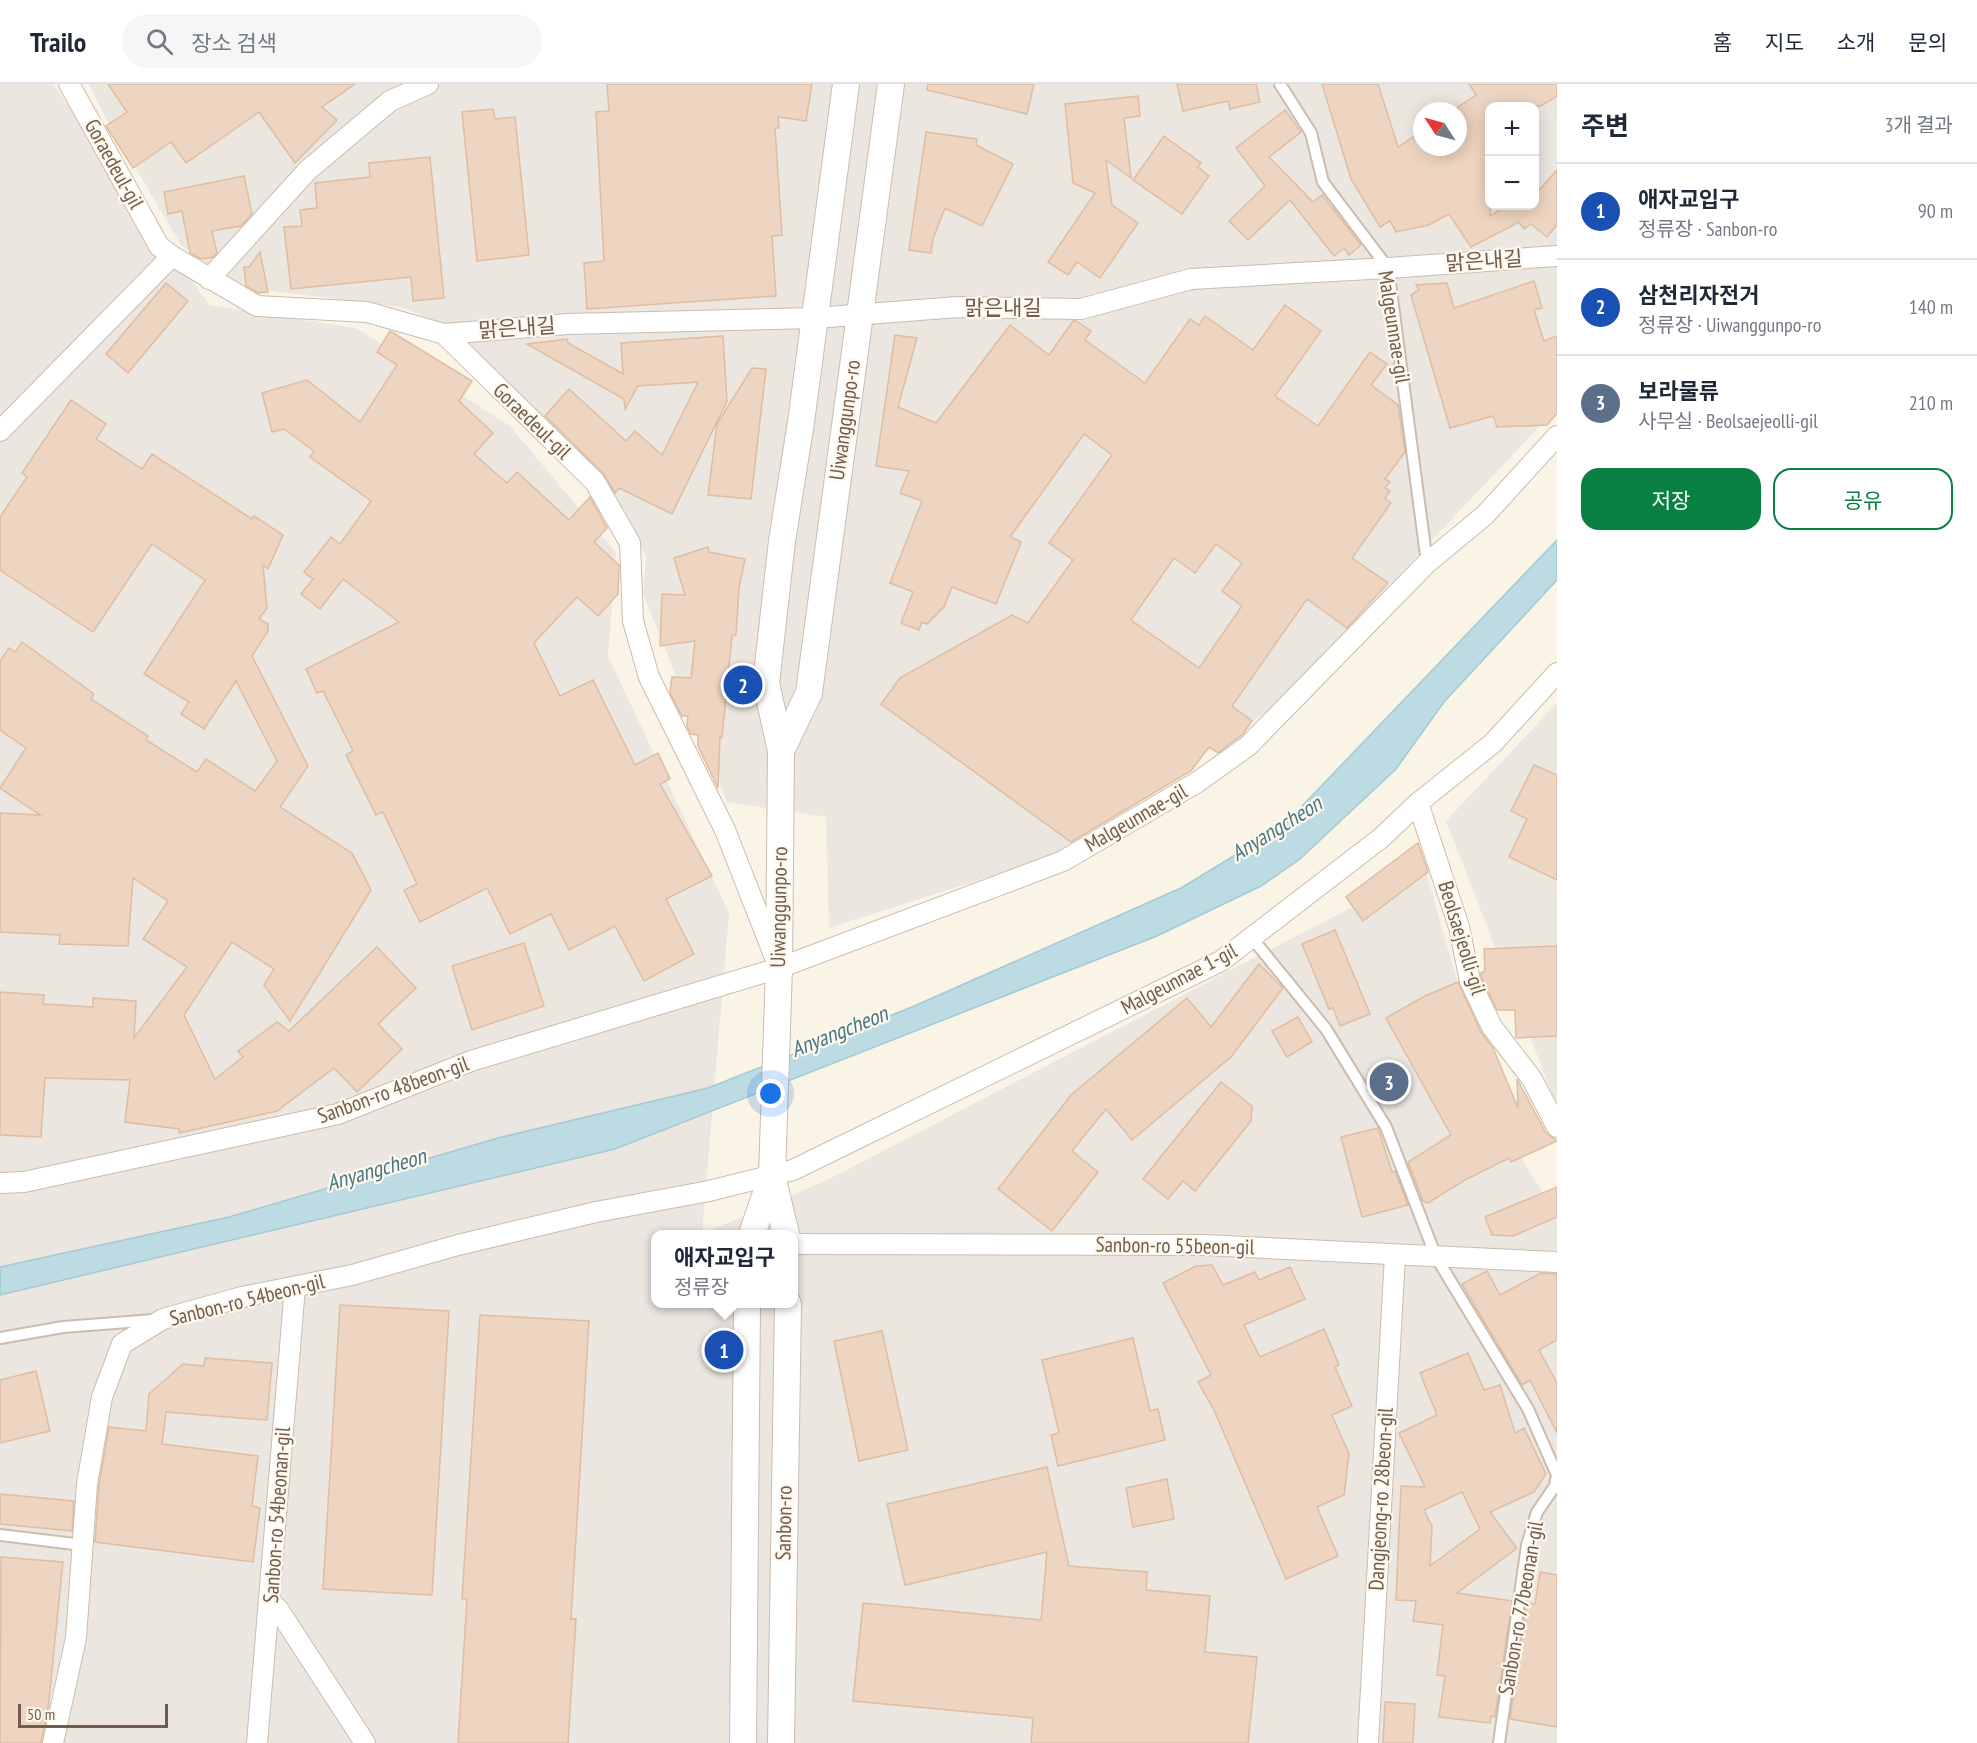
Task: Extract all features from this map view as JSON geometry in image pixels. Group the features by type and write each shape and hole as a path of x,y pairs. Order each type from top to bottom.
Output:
{"street":[{"name":"Goraedeul-gil","path":"69,84 159,246 172,256 257,306 367,312 444,334 595,482 630,543 633,621 649,677 724,830 778,980"},
{"path":"210,279 308,170 390,101 428,84"},
{"name":"Uiwanggunpo-ro","path":"772,1166 778,980 781,751 766,683 782,541 846,84"},
{"name":"Uiwanggunpo-ro","path":"781,751 808,693 891,84"},
{"path":"0,431 172,256"},
{"name":"맑은내길","path":"444,334 568,324 815,318 958,308 1081,309 1191,279 1557,256"},
{"name":"Malgeunnae-gil","path":"778,980 1063,861 1196,783 1248,746 1426,563 1485,515 1557,436"},
{"name":"Malgeunnae 1-gil","path":"772,1166 793,1170 1221,961 1381,838 1418,803 1493,742 1557,673"},
{"name":"Beolsaejeolli-gil","path":"1418,803 1459,927 1470,981 1492,1027 1532,1079 1557,1127"},
{"name":"Sanbon-ro 48beon-gil","path":"0,1183 24,1182 338,1114 471,1060 778,980"},
{"path":"753,1230 772,1166"},
{"path":"772,1166 785,1230"},
{"name":"Sanbon-ro 54beon-gil","path":"53,1743 76,1638 87,1484 102,1397 122,1344 163,1319 242,1297 352,1275 458,1245 772,1166"},
{"name":"Sanbon-ro 55beon-gil","path":"798,1245 1204,1245 1557,1262"},
{"name":"Dangjeong-ro 28beon-gil","path":"1368,1743 1395,1256"},
{"name":"Sanbon-ro 54beonan-gil","path":"257,1743 295,1287"},
{"name":"Sanbon-ro","path":"743,1743 747,1308"},
{"name":"Sanbon-ro","path":"781,1743 788,1308"},
{"path":"270,1602 284,1619 365,1743"}],"lane":[{"name":"Malgeunnae-gil","path":"1280,84 1311,133 1323,182 1388,268 1426,563"},
{"name":"Sanbon-ro 77beonan-gil","path":"1252,938 1326,1029 1386,1127 1436,1257 1528,1409 1557,1475 1555,1486 1536,1512 1527,1545 1499,1743"},
{"path":"0,1338 63,1327 163,1319"},
{"path":"0,1535 83,1545"}],"shaded area":[{"path":"0,84 53,84 209,305 356,328 510,426 616,553 608,656 729,913 702,1230 651,1230 651,1308 798,1308 798,1230 712,1230 831,1178 1425,869 1496,1116 1557,1217 1557,1743 0,1743"},
{"path":"89,84 1557,84 1557,408 1275,706 1051,857 829,928 826,817 727,802 643,594 646,556 622,508 501,379 445,325 401,307 240,287 181,245 106,118"},
{"path":"1557,703 1557,1106 1446,821"}],"water":[{"path":"1557,540 1557,580 1444,702 1396,769 1300,859 1261,886 1157,936 615,1149 0,1295 0,1267 229,1217 498,1138 708,1088 912,1007 1181,888 1283,826"}],"building":[{"path":"108,84 355,84 322,107 337,120 295,163 259,112 186,163 171,142 133,168 106,126 127,112"},
{"path":"607,84 812,84 806,121 778,117 779,128 775,128 782,235 772,236 776,296 587,309 584,263 604,261 596,112 609,111"},
{"path":"928,84 1034,84 1027,114 927,90"},
{"path":"1177,84 1256,84 1260,102 1230,109 1228,101 1183,111"},
{"path":"1322,84 1378,84 1398,147 1413,137 1413,156 1467,156 1466,102 1476,95 1469,84 1557,84 1557,96 1541,106 1539,102 1485,102 1485,210 1490,210 1490,216 1500,210 1539,210 1539,190 1557,170 1557,225 1547,237 1531,224 1524,229 1519,222 1471,247 1449,214 1429,225 1396,232 1390,221 1380,227 1351,179"},
{"path":"1138,96 1140,116 1124,118 1131,178 1106,160 1112,205 1138,223 1100,278 1077,262 1068,275 1048,262 1095,193 1073,183 1065,104"},
{"path":"493,109 495,119 515,117 529,255 477,261 462,112"},
{"path":"1285,110 1301,132 1269,157 1313,202 1322,195 1361,245 1349,255 1344,248 1334,256 1290,200 1248,240 1229,221 1265,186 1236,148"},
{"path":"926,132 977,139 976,145 1013,164 982,226 945,208 933,239 931,253 909,250"},
{"path":"1164,136 1201,163 1198,167 1209,176 1182,214 1133,180"},
{"path":"430,157 444,298 413,301 411,277 291,289 284,227 302,226 300,210 317,208 315,183 370,177 369,163"},
{"path":"244,176 252,214 241,226 212,231 217,253 213,257 201,259 190,253 182,211 168,214 164,192"},
{"path":"260,252 268,292 258,293 246,286 244,267 249,267"},
{"path":"1534,281 1542,308 1534,310 1544,341 1557,336 1557,413 1547,425 1497,427 1493,416 1450,428 1411,295 1419,290 1416,285 1447,283 1454,308"},
{"path":"166,283 188,301 128,373 106,354"},
{"path":"1285,305 1321,331 1275,396 1318,426 1370,352 1387,364 1371,385 1398,405 1405,452 1385,479 1390,482 1385,488 1390,491 1385,498 1391,503 1352,558 1388,583 1347,628 1307,599 1232,706 1252,721 1243,734 1218,753 1209,747 1191,771 1071,842 881,704 900,678 1012,615 1028,623 1073,560 1049,543 1112,455 1084,434 1010,537 1021,542 996,604 952,587 944,607 927,624 922,622 919,630 901,623 913,592 890,583 922,501 900,493 909,471 876,466 895,335 917,338 898,407 936,423 1010,325 1049,355 1073,321 1076,321 1091,331 1085,340 1145,383 1190,319 1199,325 1205,316 1253,350","holes":["1216,544 1242,563 1222,591 1242,606 1199,668 1131,620 1174,558 1195,573"]},
{"path":"390,331 472,381 459,401 493,433 474,454 507,483 517,472 569,520 590,497 607,528 594,542 619,565 618,594 598,616 577,597 534,643 560,696 593,680 635,765 658,753 670,779 660,784 712,876 666,899 694,954 644,981 615,926 569,950 551,914 510,934 487,888 420,922 404,890 417,884 383,812 376,815 346,755 353,751 323,691 317,693 306,669 399,622 343,579 320,609 301,594 313,579 304,572 331,537 340,544 371,501 310,457 314,451 284,429 272,432 262,393 307,380 360,422 397,365 377,352"},
{"path":"723,336 727,401 672,514 619,488 615,493 603,473 545,416 569,389 626,441 635,431 662,455 698,382 638,386 625,409 624,399 527,344 567,339 568,343 623,374 621,343"},
{"path":"752,368 766,369 751,499 708,495 717,424"},
{"path":"71,400 106,424 96,439 142,469 152,454 252,519 254,516 283,535 268,569 263,565 267,608 259,619 268,624 268,631 252,656 308,766 280,807 352,853 371,890 290,1021 264,985 274,969 232,942 184,1015 215,1079 243,1057 238,1051 277,1022 289,1031 377,947 416,988 378,1024 402,1049 357,1092 334,1068 277,1111 179,1133 179,1129 125,1122 130,1080 45,1078 41,1137 0,1135 0,992 44,995 43,1004 93,1007 93,998 136,1001 134,1038 187,967 143,939 168,901 133,878 128,946 59,944 60,935 0,932 0,813 40,815 0,788 26,748 0,730 0,661 9,648 15,652 22,642 94,694 91,699 148,736 146,740 197,772 206,759 255,791 277,761 236,681 204,729 181,714 189,702 144,674 205,580 152,544 93,632 0,570 0,517 27,477 22,473"},
{"path":"708,547 709,552 745,559 739,588 736,635 732,636 722,737 720,737 718,788 698,746 698,735 691,734 687,726 688,716 682,716 670,693 672,677 691,678 695,641 660,646 662,594 685,595 674,558"},
{"path":"1534,765 1557,775 1557,880 1509,857 1527,819 1511,811"},
{"path":"1418,843 1428,872 1363,921 1346,897"},
{"path":"1335,930 1370,1014 1340,1026 1333,1008 1329,1009 1302,944"},
{"path":"524,943 544,1006 472,1030 452,966"},
{"path":"1557,946 1557,1036 1516,1038 1515,1010 1497,1010 1481,977 1481,973 1485,971 1484,949"},
{"path":"1259,964 1283,988 1231,1057 1132,1140 1106,1109 1072,1151 1098,1172 1052,1231 998,1189 1071,1095 1187,998 1211,1027"},
{"path":"1458,982 1481,1032 1493,1048 1518,1108 1517,1079 1546,1133 1557,1141 1511,1162 1509,1158 1465,1180 1428,1203 1423,1201 1408,1162 1451,1135 1386,1018 1425,996"},
{"path":"1298,1017 1312,1042 1287,1057 1272,1031"},
{"path":"1221,1082 1252,1106 1251,1121 1195,1191 1183,1181 1168,1199 1143,1179"},
{"path":"1378,1128 1392,1172 1395,1171 1408,1205 1362,1217 1341,1137"},
{"path":"1557,1187 1557,1217 1513,1236 1492,1235 1485,1217"},
{"path":"1212,1265 1223,1285 1255,1272 1259,1280 1290,1267 1305,1299 1244,1325 1260,1357 1324,1329 1339,1365 1335,1367 1352,1406 1332,1415 1349,1454 1344,1495 1317,1507 1338,1556 1286,1579 1214,1410 1198,1382 1211,1375 1163,1283 1196,1266"},
{"path":"1487,1271 1500,1295 1541,1273 1557,1274 1557,1340 1539,1350 1557,1383 1557,1433 1530,1380 1522,1385 1462,1284"},
{"path":"340,1305 449,1311 432,1595 323,1589"},
{"path":"480,1315 589,1321 571,1619 576,1619 568,1743 458,1743 467,1599 462,1599"},
{"path":"882,1331 908,1450 859,1461 834,1341"},
{"path":"1133,1338 1150,1411 1158,1409 1165,1440 1058,1466 1051,1435 1059,1433 1042,1360"},
{"path":"1468,1353 1484,1390 1500,1385 1515,1433 1524,1428 1546,1474 1534,1492 1490,1512 1517,1548 1457,1593 1512,1601 1495,1717 1491,1716 1490,1723 1439,1717 1445,1676 1437,1675 1443,1625 1413,1621 1416,1601 1396,1600 1401,1486 1425,1487 1399,1433 1437,1415 1420,1373","holes":["1462,1492 1480,1529 1430,1566 1432,1526 1424,1510"]},
{"path":"205,1358 272,1363 267,1420 166,1412 162,1444 258,1456 252,1506 260,1508 253,1562 95,1542 99,1485 109,1427 146,1431 149,1394 183,1364 204,1366"},
{"path":"36,1371 50,1431 0,1443 0,1380"},
{"path":"1047,1467 1069,1566 1147,1572 1146,1590 1210,1596 1205,1652 1257,1657 1248,1743 1031,1743 1033,1718 853,1701 863,1603 1041,1620 1047,1552 905,1585 887,1504"},
{"path":"1167,1479 1174,1519 1133,1527 1126,1488"},
{"path":"0,1494 74,1501 72,1531 0,1524"},
{"path":"1,1557 63,1562 48,1709 41,1743 0,1743"},
{"path":"1540,1572 1557,1575 1557,1727 1510,1719 1526,1603 1535,1604"},
{"path":"1385,1702 1415,1704 1413,1743 1383,1743"}],"place":[{"name":"삼천리자전거","path":"743,685"},
{"name":"보라물류","path":"1389,1082"},
{"name":"애자교입구","path":"724,1350"}],"water label":[{"name":"Anyangcheon","path":"1276,828"},
{"name":"Anyangcheon","path":"839,1031"},
{"name":"Anyangcheon","path":"376,1169"}]}
